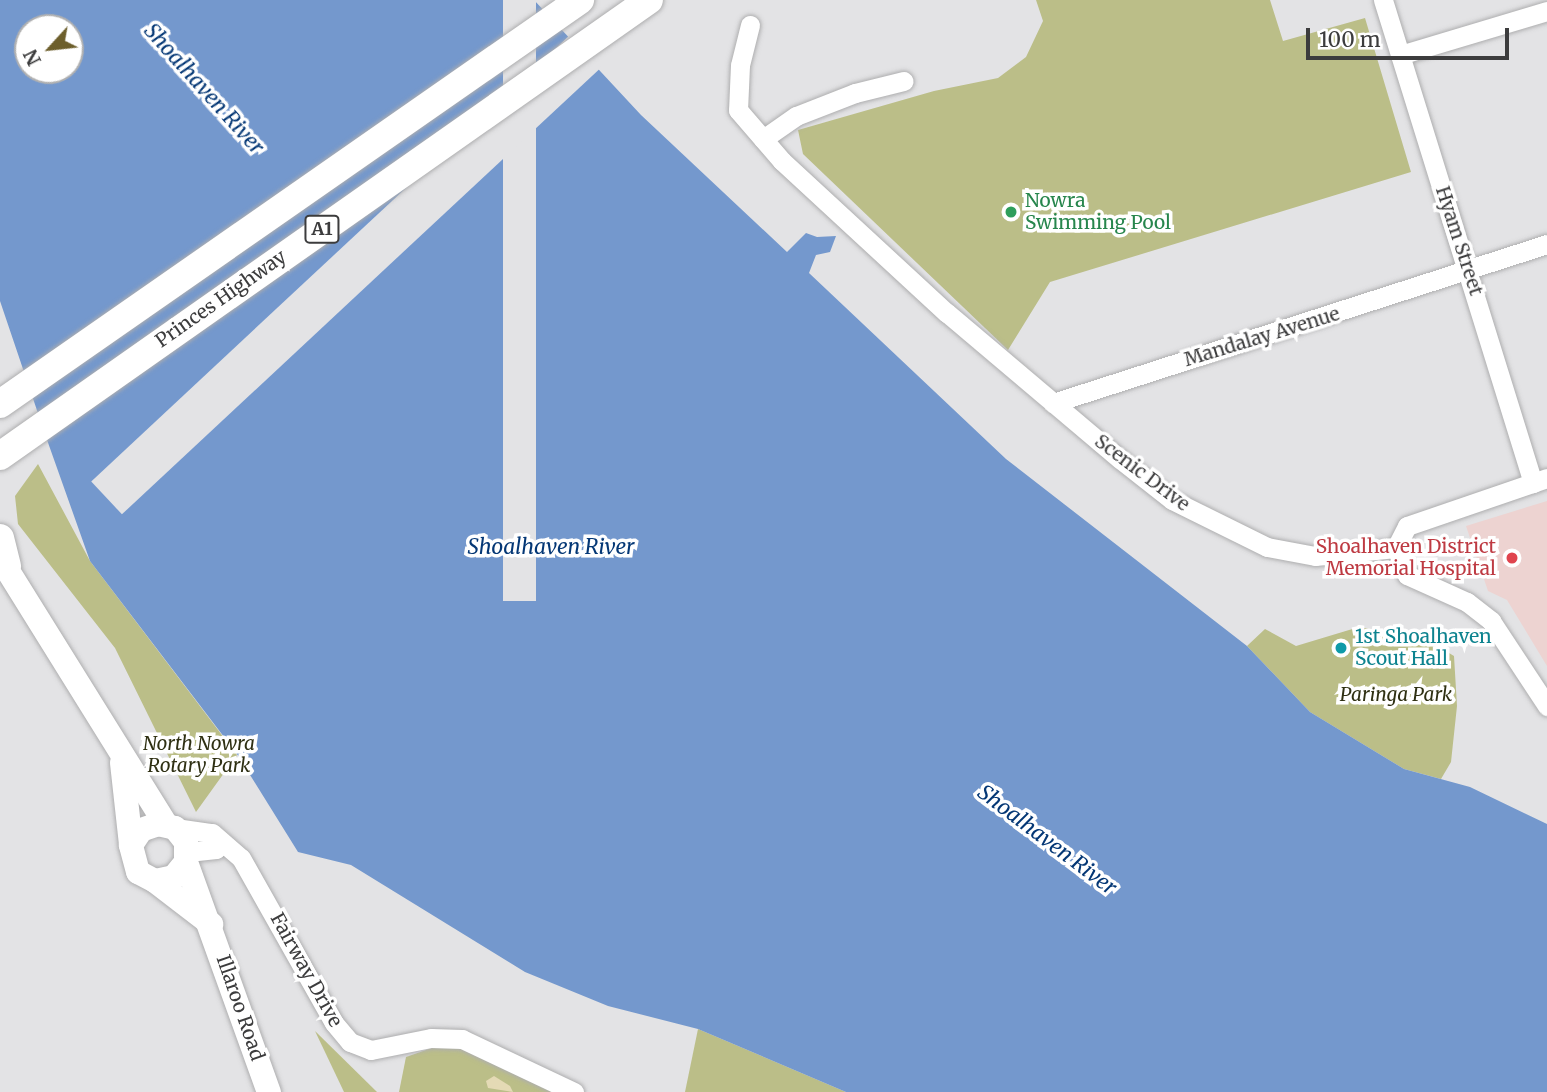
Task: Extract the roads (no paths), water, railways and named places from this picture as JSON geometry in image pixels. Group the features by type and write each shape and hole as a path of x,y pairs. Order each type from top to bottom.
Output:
{"highway":[{"name":"Princes Highway","path":"1,404 580,0"},
{"name":"Princes Highway","path":"8,454 649,0"},
{"path":"0,538 2,570"}],"main road":[{"name":"Illaroo Road","path":"2,570 71,667 121,755 170,826 187,857 268,1092"},
{"name":"Illaroo Road","path":"121,755 131,845 138,872 155,881 211,924"},
{"path":"131,845 141,830 170,826"},
{"path":"155,881 174,877 187,857"}],"street":[{"name":"Hyam Street","path":"1383,0 1468,269 1540,480"},
{"path":"1400,55 1547,11"},
{"name":"Scenic Drive","path":"750,25 740,65 738,110 764,139 947,313 1172,500 1246,539 1283,552 1315,556 1396,548"},
{"path":"764,139 796,116 855,93 904,81"},
{"name":"Mandalay Avenue","path":"1053,403 1547,244"},
{"path":"1540,480 1407,526 1396,548 1407,575 1467,602 1491,621 1547,706"},
{"name":"Fairway Drive","path":"170,826 212,833 241,858 334,1023 350,1042 371,1049 430,1038 462,1039 574,1092"},
{"path":"187,857 216,849 221,841"}],"water":[{"name":"Shoalhaven River","path":"0,0 534,0 641,115 787,252 806,233 817,237 836,236 830,252 816,255 809,273 1006,459 1247,646 1310,712 1404,769 1470,787 1547,824 1547,1092 846,1092 698,1029 608,1006 525,972 351,865 298,852 237,754 90,561 0,301"}],"place":[{"name":"Nowra Swimming Pool","path":"1011,212"},
{"name":"Shoalhaven District Memorial Hospital","path":"1512,558"},
{"name":"1st Shoalhaven Scout Hall","path":"1341,648"}],"park label":[{"name":"Paringa Park","path":"1396,695"},
{"name":"North Nowra Rotary Park","path":"199,755"}]}
